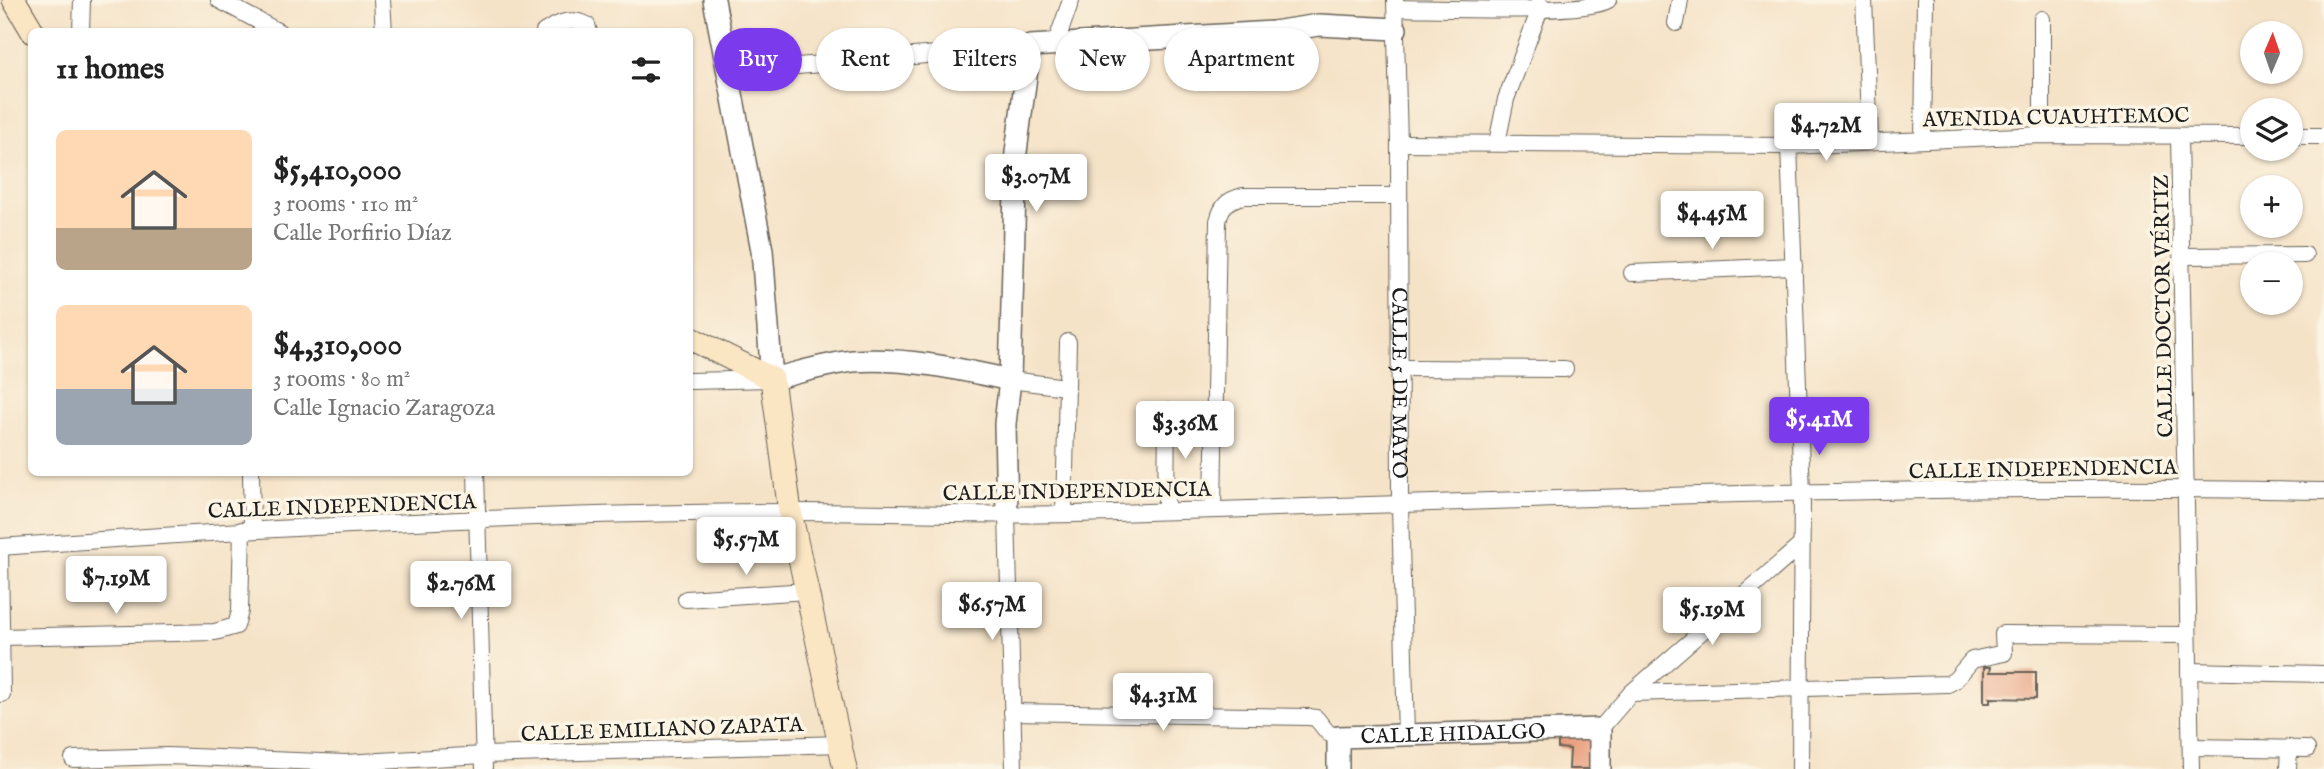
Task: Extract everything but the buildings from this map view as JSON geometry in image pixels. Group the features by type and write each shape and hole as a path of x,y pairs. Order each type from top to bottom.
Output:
{"main road":[{"path":"14,0 31,28"},
{"path":"693,340 772,379 790,512 845,769"}],"street":[{"path":"81,28 82,0"},
{"path":"219,0 272,28"},
{"path":"382,0 384,28"},
{"path":"714,0 720,28"},
{"path":"1061,28 1071,0"},
{"path":"1676,23 1680,0"},
{"path":"1864,0 1870,142"},
{"path":"1923,139 1925,0"},
{"path":"1150,38 1273,32 1396,12 1606,1"},
{"path":"1497,143 1502,112 1539,4"},
{"name":"CALLE 5 DE MAYO","path":"1396,12 1401,368 1400,505 1406,736"},
{"path":"2042,19 2042,135"},
{"path":"552,28 567,21 585,28"},
{"path":"802,66 928,55"},
{"path":"733,91 762,250 772,379"},
{"path":"1014,769 1005,424 1010,380 1016,152 1024,91"},
{"name":"AVENIDA CUAUHTEMOC","path":"1399,143 1789,146 2042,135 2240,136"},
{"name":"CALLE DOCTOR VÉRTIZ","path":"2179,136 2188,488 2187,635 2191,769"},
{"path":"2303,136 2324,136"},
{"path":"1789,146 1802,493 1800,769"},
{"path":"1213,509 1218,221 1226,203 1243,196 1399,196"},
{"path":"2183,256 2305,255"},
{"path":"1632,273 1794,266"},
{"path":"1064,514 1068,342"},
{"path":"693,381 772,379 852,361 887,361 947,366 1010,380 1066,387"},
{"path":"1401,368 1565,369"},
{"path":"1166,511 1167,411"},
{"path":"2,638 215,632 236,626 240,611 251,476"},
{"path":"476,476 484,762"},
{"name":"CALLE INDEPENDENCIA","path":"0,548 247,529 790,512 1007,515 1802,493 2188,488 2324,491"},
{"path":"1600,769 1600,729 1630,693 1801,545"},
{"path":"0,548 2,694"},
{"path":"687,599 807,591"},
{"path":"1630,693 1948,684 1955,680 1972,660 2004,653 2003,634 2187,635"},
{"path":"2189,671 2324,674"},
{"name":"CALLE HIDALGO","path":"1012,712 1316,718 1328,733 1338,737 1600,729"},
{"path":"1338,737 1338,769"},
{"name":"CALLE EMILIANO ZAPATA","path":"73,759 167,756 270,762 484,762 840,744"},
{"path":"2190,747 2307,748"},
{"path":"2288,769 2289,748"}]}
